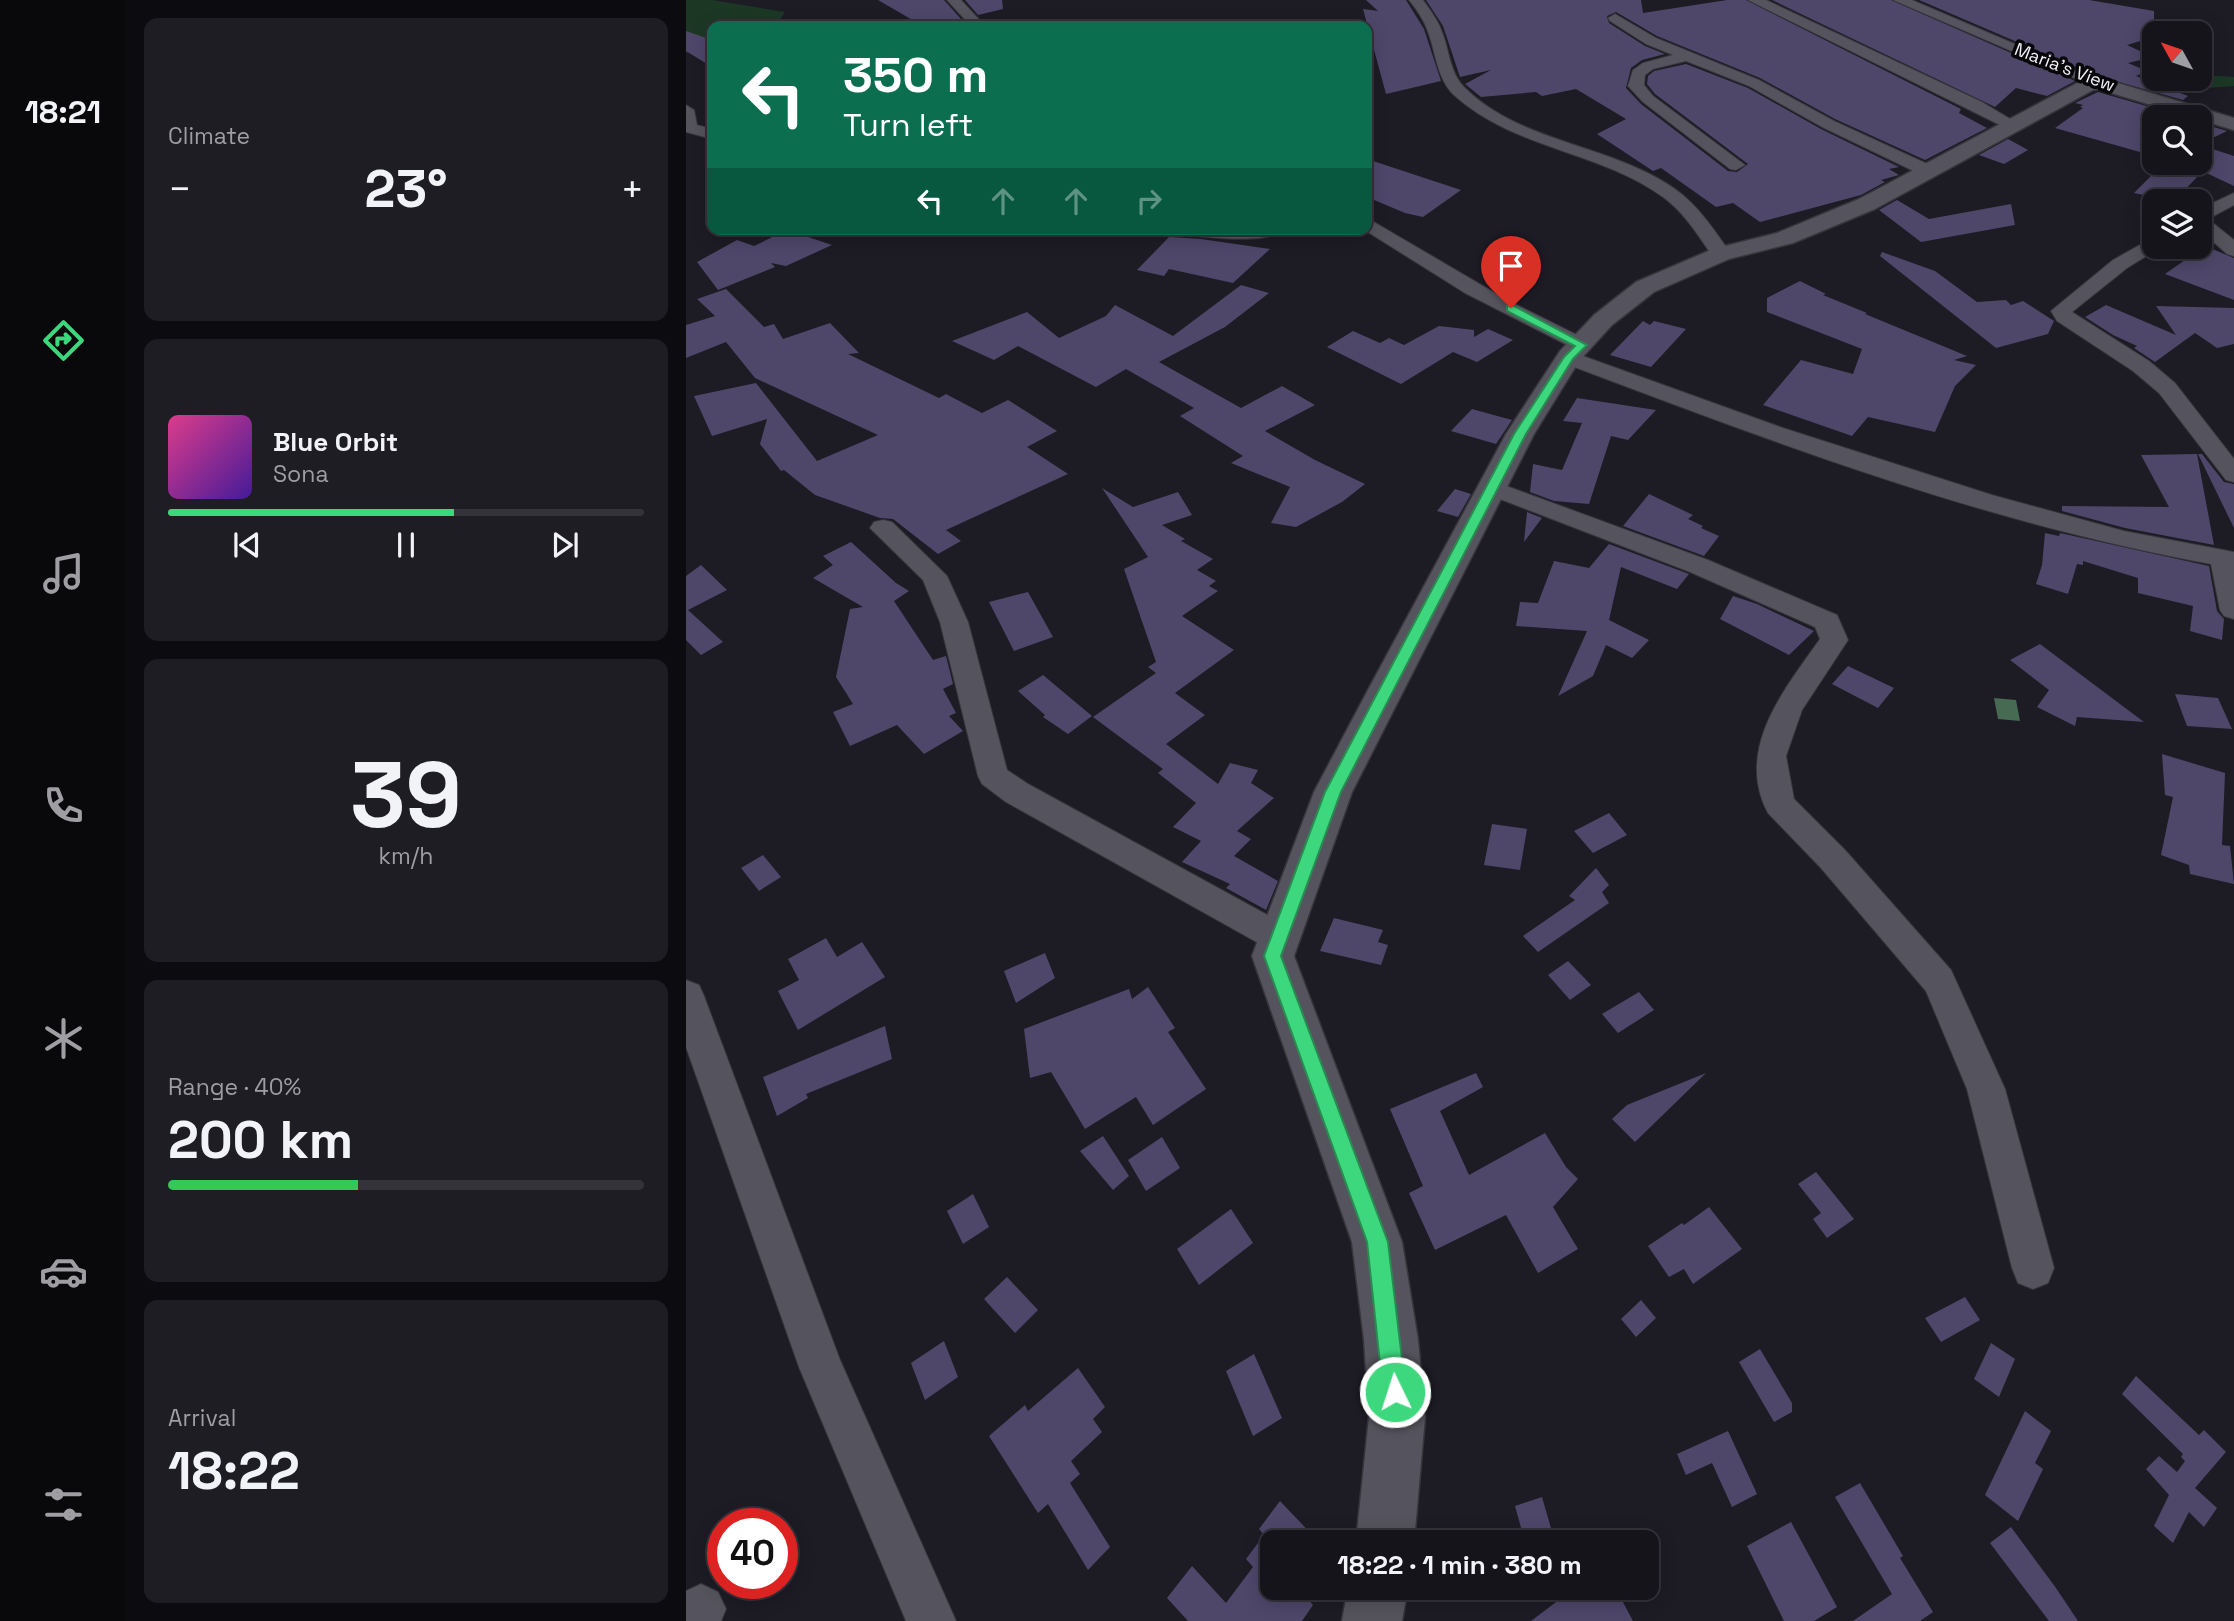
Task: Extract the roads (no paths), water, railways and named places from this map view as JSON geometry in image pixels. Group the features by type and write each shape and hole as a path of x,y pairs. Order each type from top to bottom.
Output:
{"street":[{"path":"954,0 956,6 975,21"},
{"path":"1416,0 1434,30 1455,89 1509,126 1633,172 1655,183 1671,194 1691,215 1721,254"},
{"path":"1755,0 1976,105 2014,126"},
{"name":"Maria's View","path":"1900,0 2098,83 2234,124"},
{"path":"1615,18 1651,41 1754,83 1828,124 1928,171"},
{"path":"1686,56 1648,65 1638,72 1636,86 1648,99 1736,164"},
{"path":"1386,1530 1396,1417 1391,1340 1377,1242 1273,956 1333,792 1520,434 1575,351 1603,320 1645,287 1721,254 1785,238 1826,223 2086,86 2098,83"},
{"path":"686,110 689,128 707,133"},
{"path":"2212,211 2234,198"},
{"path":"1372,227 1418,258 1542,327 1575,351 1727,416 1928,483 2127,540 2228,559 2234,610"},
{"path":"2212,229 2234,250"},
{"path":"2142,250 2120,264 2061,312 2064,317 2141,366 2167,388 2234,475"},
{"path":"1493,488 1699,566 1815,614 1827,622 1833,640 1788,708 1771,756 1779,804 1833,859 1940,981 1986,1090 2033,1268"},
{"path":"883,528 934,576 954,622 993,776 1017,793 1281,939"},
{"path":"686,996 821,1367 930,1621"},
{"path":"1373,1621 1376,1600"}]}
